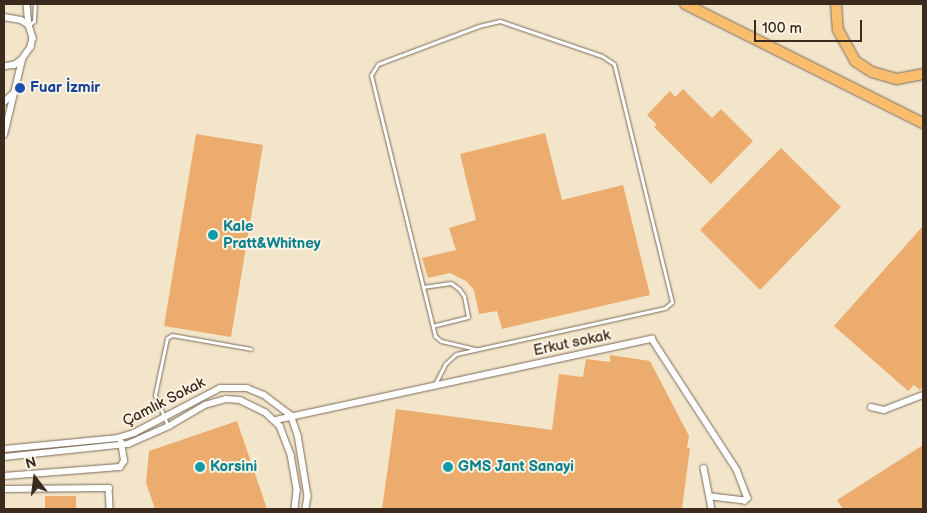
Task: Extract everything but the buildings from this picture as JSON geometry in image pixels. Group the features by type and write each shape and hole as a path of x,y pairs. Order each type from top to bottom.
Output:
{"highway":[{"path":"685,4 923,123"},
{"path":"836,4 838,30 855,61 872,72 897,79 923,74"}],"street":[{"path":"4,67 15,65 22,60 31,47 33,38 29,25 27,4"},
{"path":"4,17 21,20 29,25"},
{"path":"4,135 16,92 22,60"},
{"path":"4,102 16,92"},
{"name":"Erkut sokak","path":"276,420 291,415 652,338 732,463 748,498 745,501 710,497"},
{"name":"Çamlık Sokak","path":"4,449 118,438 134,433 207,393 220,388 234,386 246,388 264,395 291,415"},
{"path":"870,407 884,410 923,395"},
{"name":"Çamlık Sokak","path":"4,457 122,445 169,426 205,405 226,399 240,400 253,404 276,420"},
{"path":"291,415 298,435 308,496 306,509"},
{"path":"276,420 291,455 297,490 295,509"},
{"path":"4,476 120,467 124,461 122,445 118,438"},
{"path":"704,468 712,509"},
{"path":"4,489 109,488 110,509"}],"lane":[{"path":"29,25 34,21 35,4"},
{"path":"434,386 449,360 456,354 665,308 671,304 613,62 500,21 479,26 378,64 372,72 371,79 438,340 476,349"},
{"path":"423,287 451,284 459,288 464,296 468,317 433,326"},
{"path":"169,426 163,417 155,395 167,338 172,335 251,348"}],"place":[{"name":"Fuar İzmir","path":"20,88"},
{"name":"Kale Pratt&Whitney","path":"213,235"},
{"name":"Korsini","path":"200,467"},
{"name":"GMS Jant Sanayi","path":"448,467"}]}
